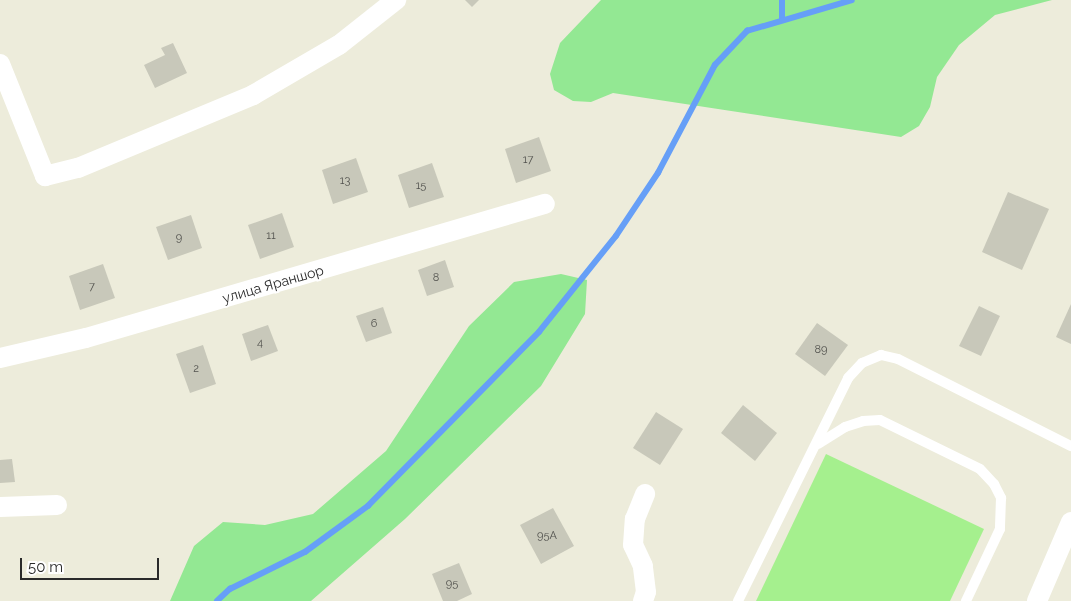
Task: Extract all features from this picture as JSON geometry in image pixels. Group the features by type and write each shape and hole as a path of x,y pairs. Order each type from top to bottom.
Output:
{"street":[{"path":"0,64 45,176 78,168 253,95 339,46 396,0"},
{"name":"улица Яраншор","path":"0,358 86,338 544,204"},
{"path":"643,601 646,592 643,566 633,545 635,519 645,494"},
{"path":"0,507 57,505"},
{"path":"1037,601 1071,522"}],"lane":[{"path":"738,601 817,445 848,378 862,363 881,355 898,359 1071,446"},
{"path":"817,445 845,427 863,421 880,420 980,469 994,484 1001,498 1000,530 966,601"}],"green space":[{"path":"601,0 1052,0 995,15 959,45 937,77 930,107 919,126 901,137 613,93 591,102 573,101 554,90 550,74 560,43"},
{"path":"561,274 587,280 585,314 541,386 405,519 311,601 170,601 194,546 223,522 265,525 313,514 386,451 469,326 514,282"},
{"path":"826,454 984,529 950,601 756,601"}],"building":[{"path":"465,0 479,0 472,7"},
{"path":"173,43 187,73 155,88 144,65 165,55 161,48"},
{"path":"539,137 551,171 516,183 505,149"},
{"path":"356,158 368,192 333,204 322,170"},
{"path":"432,163 444,197 409,208 398,175"},
{"path":"1008,192 1049,209 1022,270 982,252"},
{"path":"282,213 294,247 260,259 248,225"},
{"path":"191,215 202,248 168,260 156,227"},
{"path":"445,260 454,287 427,296 418,270"},
{"path":"103,264 115,298 80,310 69,276"},
{"path":"1071,304 1071,344 1056,337"},
{"path":"979,306 1000,316 981,356 959,346"},
{"path":"383,307 392,333 366,342 356,316"},
{"path":"817,323 848,345 825,376 795,354"},
{"path":"268,325 278,351 251,361 242,334"},
{"path":"203,345 216,384 190,393 176,354"},
{"path":"743,405 777,433 755,461 721,433"},
{"path":"656,412 683,429 660,465 633,448"},
{"path":"12,459 15,482 0,483 0,460"},
{"path":"553,508 574,546 541,564 520,525"},
{"path":"459,563 472,594 457,601 443,601 432,574"}],"waterway":[{"path":"782,0 782,19"},
{"path":"217,601 230,589 305,552 368,506 539,332 616,236 658,173 715,65 747,31 852,0"}]}
